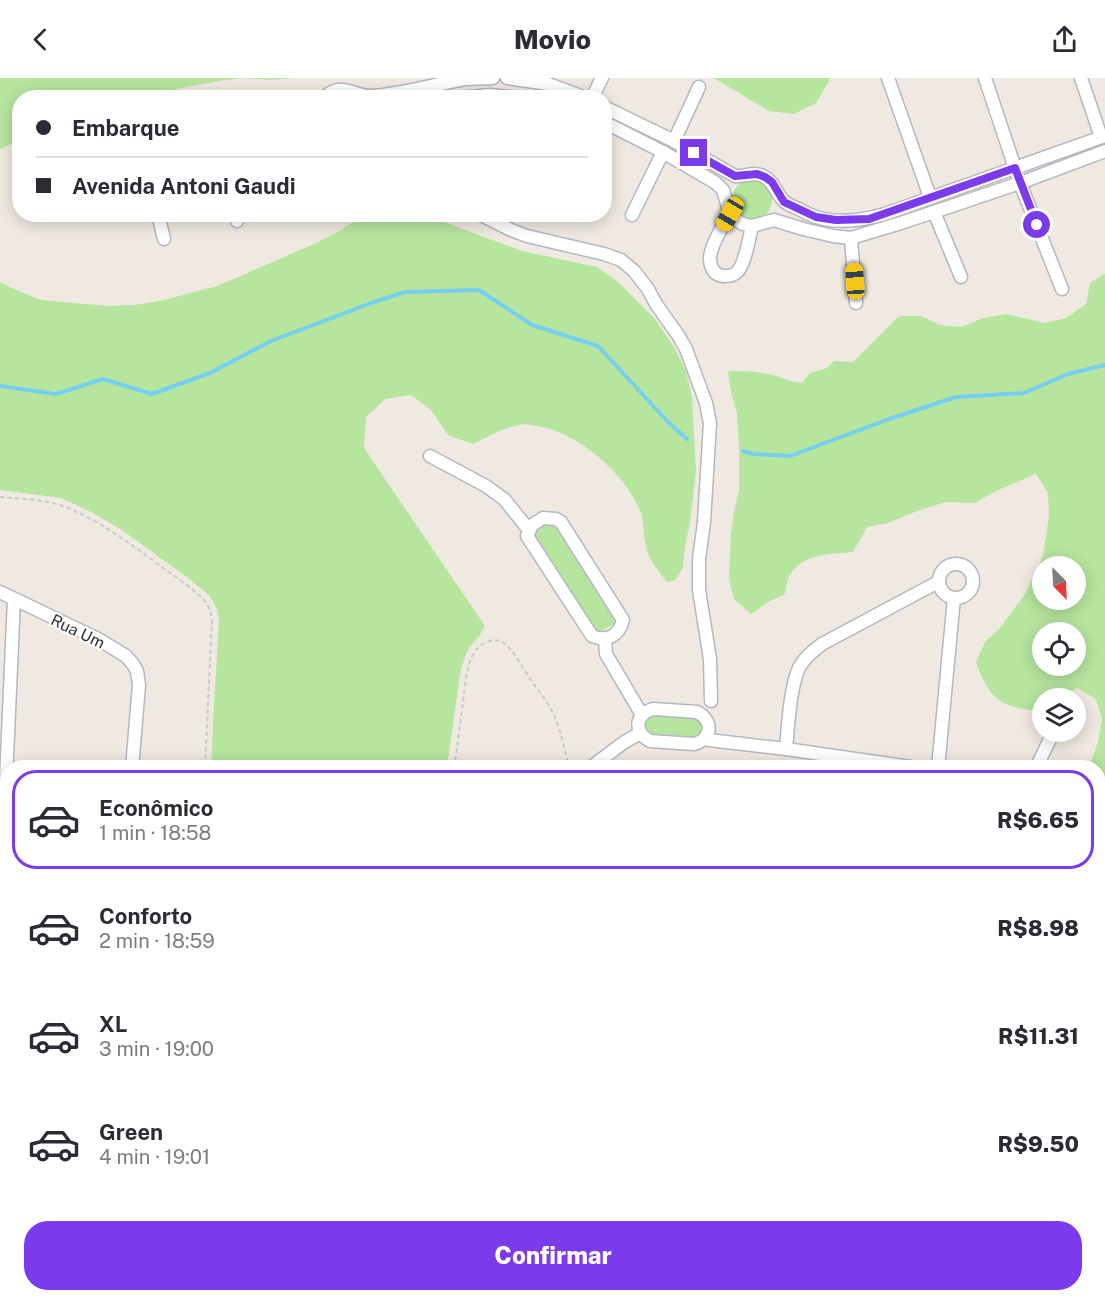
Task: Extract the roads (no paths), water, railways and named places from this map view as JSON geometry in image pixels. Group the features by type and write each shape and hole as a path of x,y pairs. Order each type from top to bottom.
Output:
{"street":[{"path":"408,84 493,78"},
{"path":"507,78 548,84 564,90"},
{"path":"888,78 930,197"},
{"path":"985,78 1020,183 1062,289"},
{"path":"612,111 674,141 735,176 757,174 765,177 772,182 784,202 816,217 836,220 869,219 1103,137 1081,78"},
{"path":"674,141 699,87"},
{"path":"612,126 716,183 723,190 730,214 743,224 752,226 774,219 803,229 851,238 933,213 1105,151"},
{"path":"632,215 663,152"},
{"path":"933,213 961,277"},
{"path":"730,214 711,252 711,267 719,275 729,276 738,271 752,226"},
{"path":"160,222 164,239"},
{"path":"495,222 528,236 621,260 634,271 648,289 686,349 706,404 710,423 705,511 699,560 699,590 710,659 711,701"},
{"path":"851,238 856,303"},
{"path":"430,456 486,486 504,499 529,530"},
{"path":"543,518 556,519 561,522 622,620 617,633 605,639 592,636 527,536 532,525 543,518"},
{"path":"957,564 968,569 973,580 972,586 965,595 954,598 944,593 939,582 942,571 946,567 957,564"},
{"path":"786,749 794,684 799,668 809,654 822,644 939,582"},
{"name":"Rua Um","path":"0,592 98,639 126,656 136,670 139,686 133,760"},
{"path":"939,760 954,598"},
{"path":"7,760 14,599"},
{"path":"605,639 606,654 642,715"},
{"path":"653,709 697,712 707,720 708,733 700,742 694,744 650,741 644,738 638,727 642,715 653,709"},
{"path":"600,760 622,743 640,733"},
{"path":"705,738 862,760"},
{"path":"1039,760 1048,742"}],"waterway":[{"path":"0,386 56,394 103,379 152,394 210,373 271,341 405,292 479,290 532,325 598,346 668,422 687,439"},
{"path":"743,451 753,454 790,456 956,397 1024,393 1068,374 1105,365"}]}
